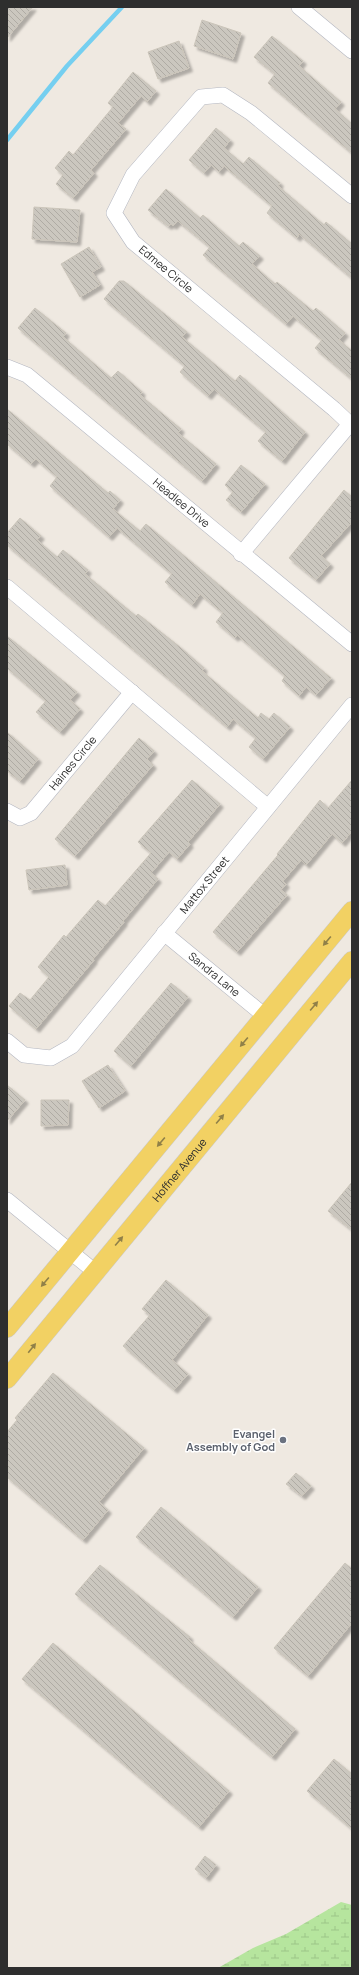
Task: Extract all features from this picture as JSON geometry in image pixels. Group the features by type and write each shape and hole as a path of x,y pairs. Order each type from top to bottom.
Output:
{"main road":[{"path":"7,1328 352,911"},
{"name":"Hoffner Avenue","path":"7,1379 94,1271 352,961"}],"street":[{"path":"299,7 352,51"},
{"name":"Edmee Circle","path":"241,554 350,424 334,409 133,242 114,213 133,175 201,97 223,95 251,113 352,196"},
{"name":"Headlee Drive","path":"7,367 27,375 241,554 352,644"},
{"path":"7,588 268,807"},
{"name":"Haines Circle","path":"7,811 20,818 31,813 132,692"},
{"name":"Mattox Street","path":"7,1041 24,1055 51,1058 72,1046 352,705"},
{"name":"Sandra Lane","path":"164,933 265,1016"},
{"path":"7,1200 94,1271"}],"green space":[{"path":"341,1902 352,1905 352,1968 218,1968 253,1948 286,1934"}],"building":[{"path":"7,7 33,7 7,38"},
{"path":"202,20 241,33 233,59 194,46"},
{"path":"272,36 303,61 299,66 341,102 335,109 352,124 352,153 268,83 275,74 254,57"},
{"path":"179,41 189,68 158,79 148,52"},
{"path":"133,72 156,91 147,102 141,96 118,123 126,129 91,170 94,173 73,198 56,184 63,175 55,168 69,151 73,155 113,107 108,103"},
{"path":"216,128 230,140 224,148 243,164 249,157 280,183 278,186 324,225 326,222 352,244 352,278 299,234 297,238 267,213 272,206 224,166 219,172 211,165 204,173 189,160"},
{"path":"166,189 200,218 203,215 239,246 243,242 260,256 252,264 275,284 277,282 313,311 316,308 345,333 339,340 352,351 352,379 315,348 322,340 293,316 286,324 203,255 210,247 178,221 173,226 171,224 168,226 148,210"},
{"path":"34,207 80,210 77,242 32,239"},
{"path":"89,247 101,267 92,272 100,285 80,297 61,264"},
{"path":"119,281 124,281 187,332 182,337 235,381 240,375 305,432 282,461 258,441 266,432 214,389 208,396 180,372 185,366 104,299"},
{"path":"35,308 66,333 63,337 111,378 118,371 142,392 140,395 181,429 178,433 216,464 202,481 18,328"},
{"path":"7,409 108,493 110,491 120,500 113,509 140,531 146,524 331,678 316,695 306,687 299,696 282,681 285,676 237,635 235,638 216,622 223,613 200,594 192,605 165,582 172,574 117,528 109,537 50,486 57,477 36,459 31,464 7,444"},
{"path":"241,465 265,484 241,512 226,500 233,492 225,485"},
{"path":"344,490 352,497 352,522 321,556 330,564 316,580 289,558"},
{"path":"20,518 41,536 37,540 57,557 63,550 88,570 85,574 136,616 138,614 180,647 204,668 202,671 258,718 261,713 269,719 274,713 290,727 263,759 249,747 256,738 233,719 227,727 7,545 7,533"},
{"path":"7,636 77,692 70,700 80,709 60,732 36,712 46,701 7,668"},
{"path":"7,732 38,759 20,781 7,771"},
{"path":"139,738 154,751 147,759 153,765 75,856 55,839"},
{"path":"192,780 220,804 188,842 190,844 177,859 169,852 151,873 158,879 123,921 124,922 93,959 94,960 36,1029 9,1006 20,993 30,1000 49,977 38,967 64,935 66,937 98,900 105,906 151,853 138,842"},
{"path":"352,780 352,831 342,843 332,834 306,865 301,860 283,881 286,884 281,890 287,895 237,952 213,932 278,855 277,854 320,800 328,808"},
{"path":"65,865 67,885 29,890 26,870"},
{"path":"171,983 188,997 131,1066 114,1051"},
{"path":"108,1065 125,1091 99,1108 82,1081"},
{"path":"7,1085 25,1100 7,1121"},
{"path":"41,1100 69,1100 68,1125 41,1126"},
{"path":"352,1182 352,1230 328,1211"},
{"path":"166,1280 208,1315 172,1360 188,1374 174,1390 123,1346 150,1315 142,1309"},
{"path":"53,1373 144,1448 99,1502 108,1510 83,1540 7,1477 7,1432 17,1420 15,1418"},
{"path":"296,1473 311,1486 302,1496 286,1484"},
{"path":"161,1507 258,1587 233,1617 136,1537"},
{"path":"345,1563 352,1569 352,1623 308,1676 274,1648"},
{"path":"100,1565 190,1637 188,1639 295,1729 272,1757 75,1594"},
{"path":"53,1643 229,1791 199,1827 22,1679"},
{"path":"334,1759 352,1774 352,1829 307,1791"},
{"path":"205,1856 216,1865 206,1878 195,1869"}],"waterway":[{"path":"7,140 67,66 122,7"}],"place":[{"name":"Evangel Assembly of God","path":"283,1440"}]}
